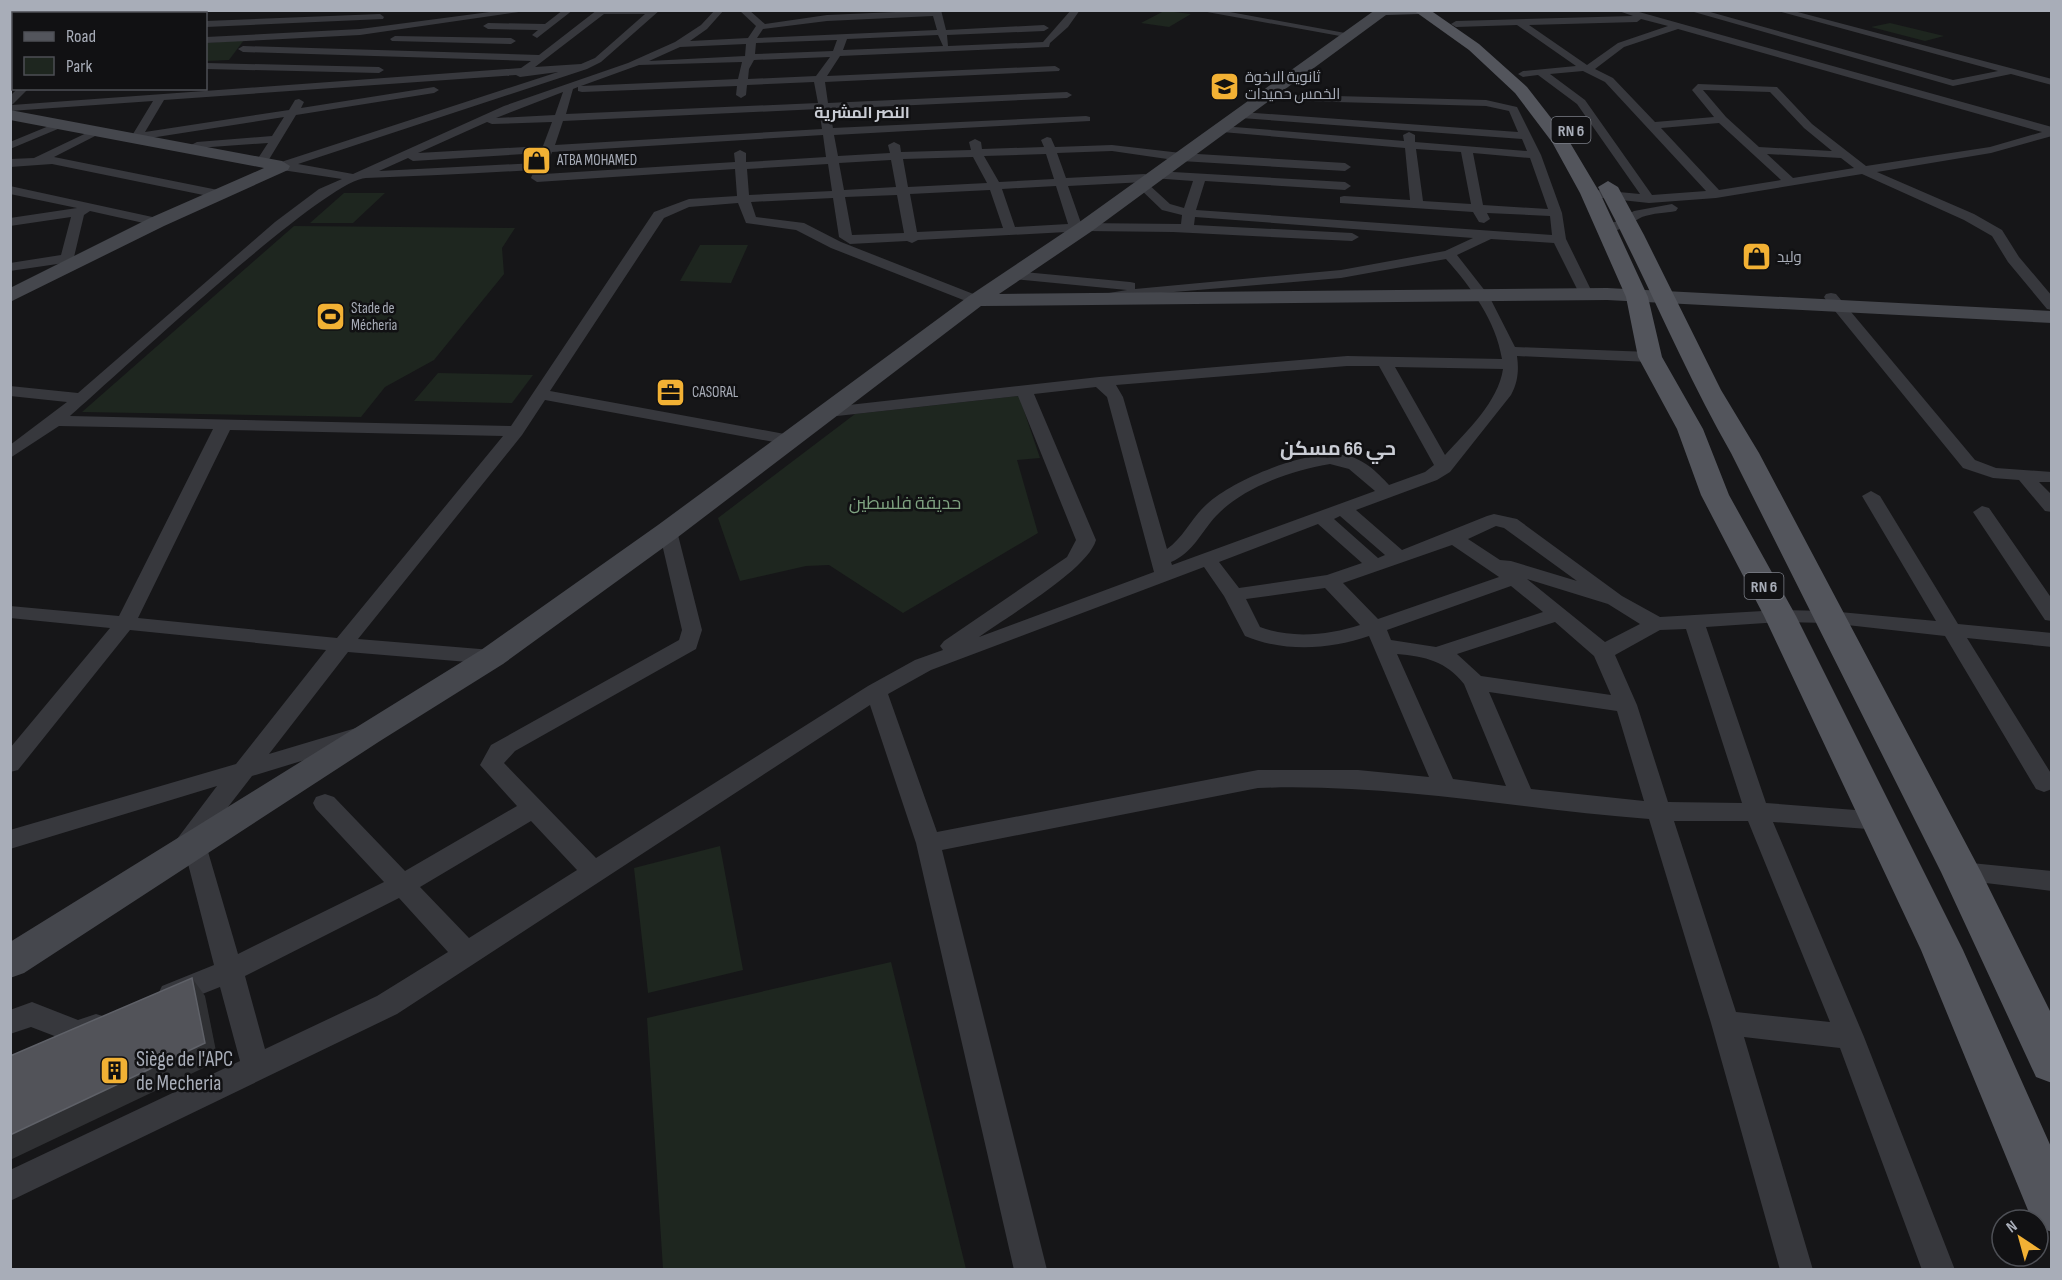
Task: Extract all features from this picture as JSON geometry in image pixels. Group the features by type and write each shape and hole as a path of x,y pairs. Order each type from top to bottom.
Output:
{"main road":[{"path":"10,962 368,733 492,657 668,531 976,300 1081,228 1143,175 1181,157 1384,11 1420,10"},
{"name":"RN 6","path":"1420,10 1474,47 1521,90 1560,141 1601,187 1640,293 1650,357 1690,429 1715,495 1780,616 1942,950 2052,1208"},
{"name":"RN 6","path":"1435,10 1531,73 1589,156"},
{"path":"10,115 195,147 261,164 282,166"},
{"path":"10,296 70,261 282,166"},
{"path":"976,300 1640,293 2052,307"},
{"name":"RN 6","path":"1640,293 1708,390 1745,453 1961,872 2036,1002 2052,1063"},
{"path":"1834,301 2052,317"},
{"path":"1666,387 1708,390"}],"street":[{"path":"334,19 341,10"},
{"path":"207,40 349,33 529,10"},
{"path":"10,453 55,421 280,225 323,192 481,121 635,65 678,44 704,27 720,10"},
{"path":"743,10 757,20 760,27"},
{"path":"243,49 540,58 635,65 1005,47 1046,43 1065,25 1076,10"},
{"path":"1200,10 1351,35"},
{"path":"1249,19 1268,10"},
{"path":"1620,10 2052,132"},
{"path":"1691,10 1953,83"},
{"path":"1531,73 1587,69 1598,65 1621,45 1728,10"},
{"path":"527,72 540,58 603,11 655,11"},
{"path":"282,166 365,133 542,81 590,63 655,11"},
{"path":"93,12 153,12"},
{"path":"241,23 253,12 334,19 439,12 498,13"},
{"path":"976,300 836,245 799,226 751,219 743,200 740,166 740,109 742,82 750,58 751,40 760,27 821,14 936,12 967,125 974,138 977,154 995,186 1011,233"},
{"path":"431,55 498,13"},
{"path":"508,57 523,43 566,13 594,17"},
{"path":"850,13 858,36"},
{"path":"207,24 260,22 308,15"},
{"path":"266,50 293,36 308,15"},
{"path":"1041,15 1046,43 1067,95 1112,148 1143,175 1170,210 1353,248 1490,235 1559,239"},
{"path":"1747,26 1773,17 1795,15 2052,82"},
{"path":"259,90 349,33 363,18"},
{"path":"1456,24 1647,18"},
{"path":"210,94 260,22"},
{"path":"1519,22 1587,69 1609,80 1716,194"},
{"path":"369,53 413,26 548,27"},
{"path":"1785,36 1835,26"},
{"path":"678,44 1044,28"},
{"path":"843,37 837,54 819,79 841,193 846,237 850,240 1081,228 1187,229 1353,248 1449,254 1490,235"},
{"path":"392,39 523,43"},
{"path":"1005,47 1040,121 1081,228"},
{"path":"1864,58 1915,47"},
{"path":"896,52 908,102"},
{"path":"332,85 383,53"},
{"path":"409,79 444,55"},
{"path":"10,108 409,79 450,82 504,79 527,72 590,63"},
{"path":"630,144 641,87 635,65"},
{"path":"207,66 420,72"},
{"path":"912,238 890,128 908,102 952,74 1055,69"},
{"path":"1937,88 2012,71"},
{"path":"527,72 542,81"},
{"path":"1531,73 1581,102 1649,199"},
{"path":"563,90 819,79 908,102 967,125 1040,121 1093,126"},
{"path":"368,105 373,82"},
{"path":"134,137 294,111 368,105 450,82"},
{"path":"261,164 308,86"},
{"path":"1790,182 1722,119 1697,90 1698,87 1771,88 1840,154 1863,170 1969,217 1997,233 2013,259 2052,307"},
{"path":"10,102 22,90"},
{"path":"563,90 558,118 536,178 539,179 630,144 740,109 1067,95"},
{"path":"195,147 231,92"},
{"path":"134,137 161,97"},
{"path":"1265,97 1491,103 1513,109 1535,155 1556,213 1559,239 1586,294"},
{"path":"1451,102 1459,132"},
{"path":"132,114 152,112"},
{"path":"44,121 83,118"},
{"path":"481,121 558,118 630,144 740,166 895,156 1112,148 1181,157 1344,153 1410,147 1535,155"},
{"path":"1652,126 1722,119"},
{"path":"1231,122 1408,127 1527,136"},
{"path":"1231,122 1344,153"},
{"path":"10,147 61,124"},
{"path":"1408,127 1417,206"},
{"path":"399,157 890,128"},
{"path":"10,173 97,131"},
{"path":"1601,187 1649,199 1716,194 1990,150 2052,132"},
{"path":"195,147 278,139"},
{"path":"1616,225 1639,214 2005,155 2052,141"},
{"path":"1757,150 1840,154"},
{"path":"1467,151 1478,208 1490,235"},
{"path":"1344,153 1344,200 1353,248"},
{"path":"10,163 39,159 218,194"},
{"path":"282,166 356,176 540,166"},
{"path":"256,1068 231,970 185,850 241,771 543,395 659,214 683,205 743,200 841,193 1063,184 1143,175 1345,186"},
{"path":"1187,229 1189,213 1200,177"},
{"path":"10,190 157,222"},
{"path":"1344,200 1556,213"},
{"path":"10,222 95,209"},
{"path":"10,267 70,261 78,213"},
{"path":"1092,299 1162,289 1318,277 1353,248"},
{"path":"923,664 1163,568 1209,561 1420,481 1444,468 1502,398 1509,380 1510,357 1485,296 1449,254"},
{"path":"1014,275 1162,289"},
{"path":"10,290 29,286"},
{"path":"1834,301 1970,464 1982,470 2052,477"},
{"path":"828,412 1099,382 1383,360 1650,357"},
{"path":"1383,360 1444,468"},
{"path":"1099,382 1112,390 1115,397 1163,568"},
{"path":"10,391 80,398"},
{"path":"10,1186 387,1005 876,691 923,664 1074,561 1084,548 1086,540 1025,392"},
{"path":"543,395 790,440"},
{"path":"55,421 223,427 516,431"},
{"path":"10,764 126,622 191,496 223,427"},
{"path":"1163,568 1207,514 1229,497 1310,462 1334,458 1346,460 1366,473 1387,493"},
{"path":"2025,476 2052,507"},
{"path":"1871,496 2044,783"},
{"path":"1343,509 1399,557"},
{"path":"1983,512 2052,615"},
{"path":"1321,517 1375,566"},
{"path":"1234,595 1330,581 1455,538 1494,520 1504,521 1615,600 1656,624"},
{"path":"594,872 492,765 499,751 689,644 692,630 668,531"},
{"path":"1455,538 1514,578 1603,652 1626,705 1657,812 1725,1023 1797,1269"},
{"path":"1489,560 1615,600"},
{"path":"1209,561 1234,595 1252,631 1268,638 1380,637 1439,653 1466,670 1474,682 1522,797"},
{"path":"1380,637 1514,578"},
{"path":"1330,581 1380,637 1444,785"},
{"path":"10,612 342,645 492,657"},
{"path":"1439,653 1556,615"},
{"path":"1603,652 1656,624 1780,616 1829,617 2052,640"},
{"path":"1694,621 1757,812 1850,1037 1939,1269"},
{"path":"1474,682 1626,705"},
{"path":"876,691 928,843 1030,1269"},
{"path":"10,840 368,733"},
{"path":"928,843 1258,779 1311,775 1444,785 1522,797 1657,812 1757,812 1881,821"},
{"path":"325,803 467,954"},
{"path":"10,1022 32,1014 78,1034 231,970 402,885 533,808"},
{"path":"1961,872 2052,881"},
{"path":"1725,1023 1850,1037"}],"green space":[{"path":"1164,11 1191,14 1169,27 1141,23"},
{"path":"1890,23 1944,36 1925,41 1871,27"},
{"path":"244,40 229,60 207,61 207,43"},
{"path":"344,193 385,193 353,223 310,223"},
{"name":"Stade de Mécheria","path":"294,226 515,228 502,248 504,274 434,360 385,387 361,417 82,412"},
{"path":"700,245 748,245 731,283 680,281"},
{"path":"438,373 533,375 512,403 414,401"},
{"name":"حديقة فلسطين","path":"1019,396 1040,458 1017,460 1038,533 903,613 829,565 806,566 740,581 718,518 855,414"},
{"path":"720,846 743,970 648,993 634,868"},
{"path":"891,962 966,1269 663,1269 647,1018"}],"building":[{"name":"Siège de l'APC de Mecheria","path":"192,978 205,1043 10,1135 10,1056"}],"place":[{"name":"ثانوية الاخوة الخمس حميدات","path":"1224,86"},
{"name":"ATBA MOHAMED","path":"536,160"},
{"name":"وليد","path":"1756,257"},
{"name":"Stade de Mécheria","path":"330,317"},
{"name":"CASORAL","path":"671,392"},
{"name":"Siège de l'APC de Mecheria","path":"115,1071"}],"district":[{"name":"النصر المشرية","path":"862,112"},
{"name":"حي 66 مسكن","path":"1338,448"}]}
